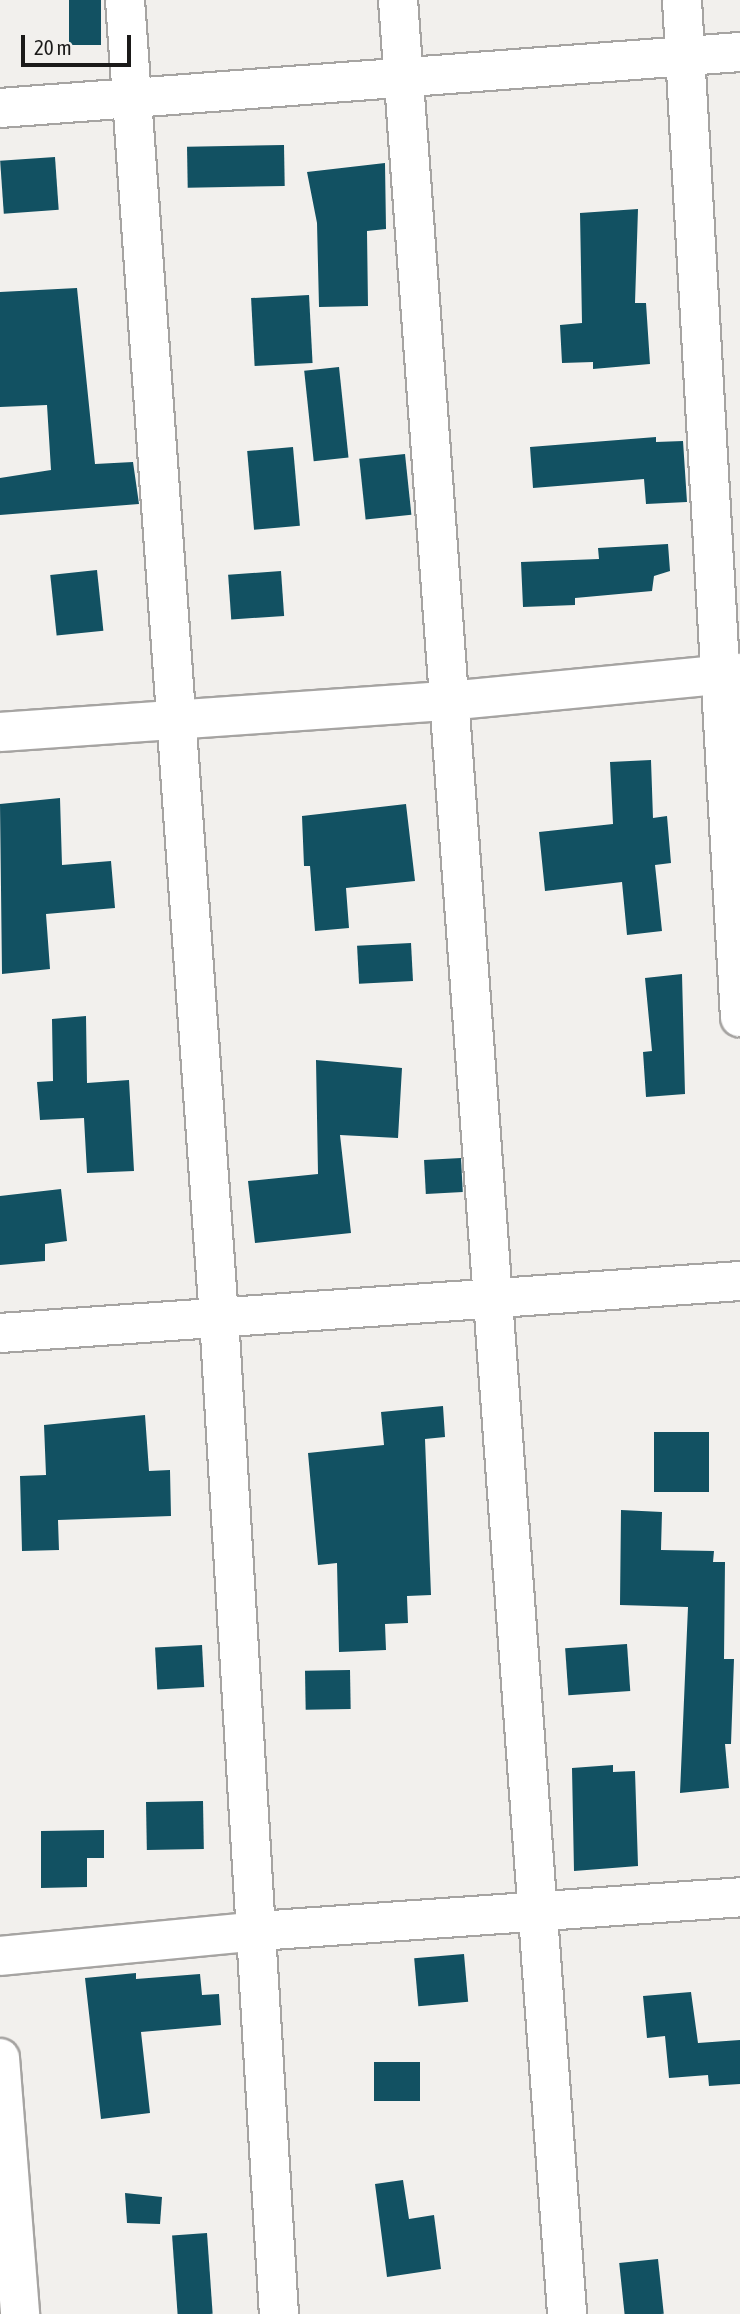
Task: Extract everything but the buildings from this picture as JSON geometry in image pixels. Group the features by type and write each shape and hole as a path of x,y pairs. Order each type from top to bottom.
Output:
{"street":[{"path":"125,0 173,720 219,1317 279,2314"},
{"path":"398,0 447,701 494,1297 567,2314"},
{"path":"682,0 729,673 740,1017"},
{"path":"0,108 740,52"},
{"path":"0,732 447,701 729,673"},
{"path":"0,1334 740,1281"},
{"path":"0,1956 258,1931 740,1897"},
{"path":"0,2058 20,2314"}]}
